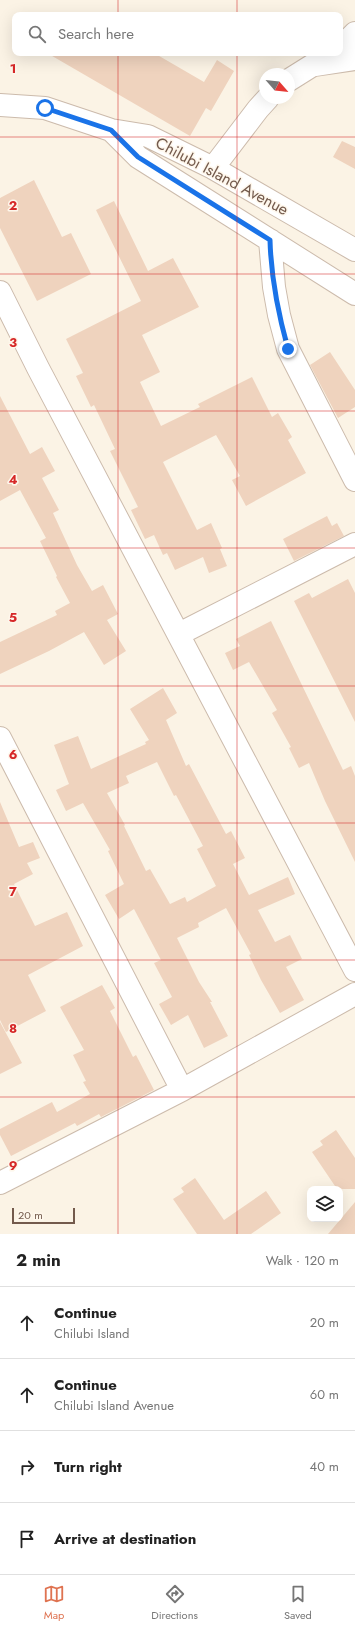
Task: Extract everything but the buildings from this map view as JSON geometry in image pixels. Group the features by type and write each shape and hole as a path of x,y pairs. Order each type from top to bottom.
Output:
{"street":[{"path":"343,45 355,33"},
{"path":"295,76 327,56"},
{"path":"313,65 355,59"},
{"path":"4,102 45,108 111,130"},
{"path":"213,168 263,104"},
{"name":"Chilubi Island Avenue","path":"111,130 148,136 213,168 355,250"},
{"name":"Chilubi Island Avenue","path":"111,130 138,157 355,294"},
{"path":"270,240 274,287 279,315 288,349 355,480"},
{"path":"0,292 38,368 355,970"},
{"path":"179,634 355,544"},
{"path":"0,738 182,1090"},
{"path":"0,1183 182,1090 355,994"}],"route":[{"path":"45,108 111,130 138,157 270,240 271,270 279,315 288,349"}]}
